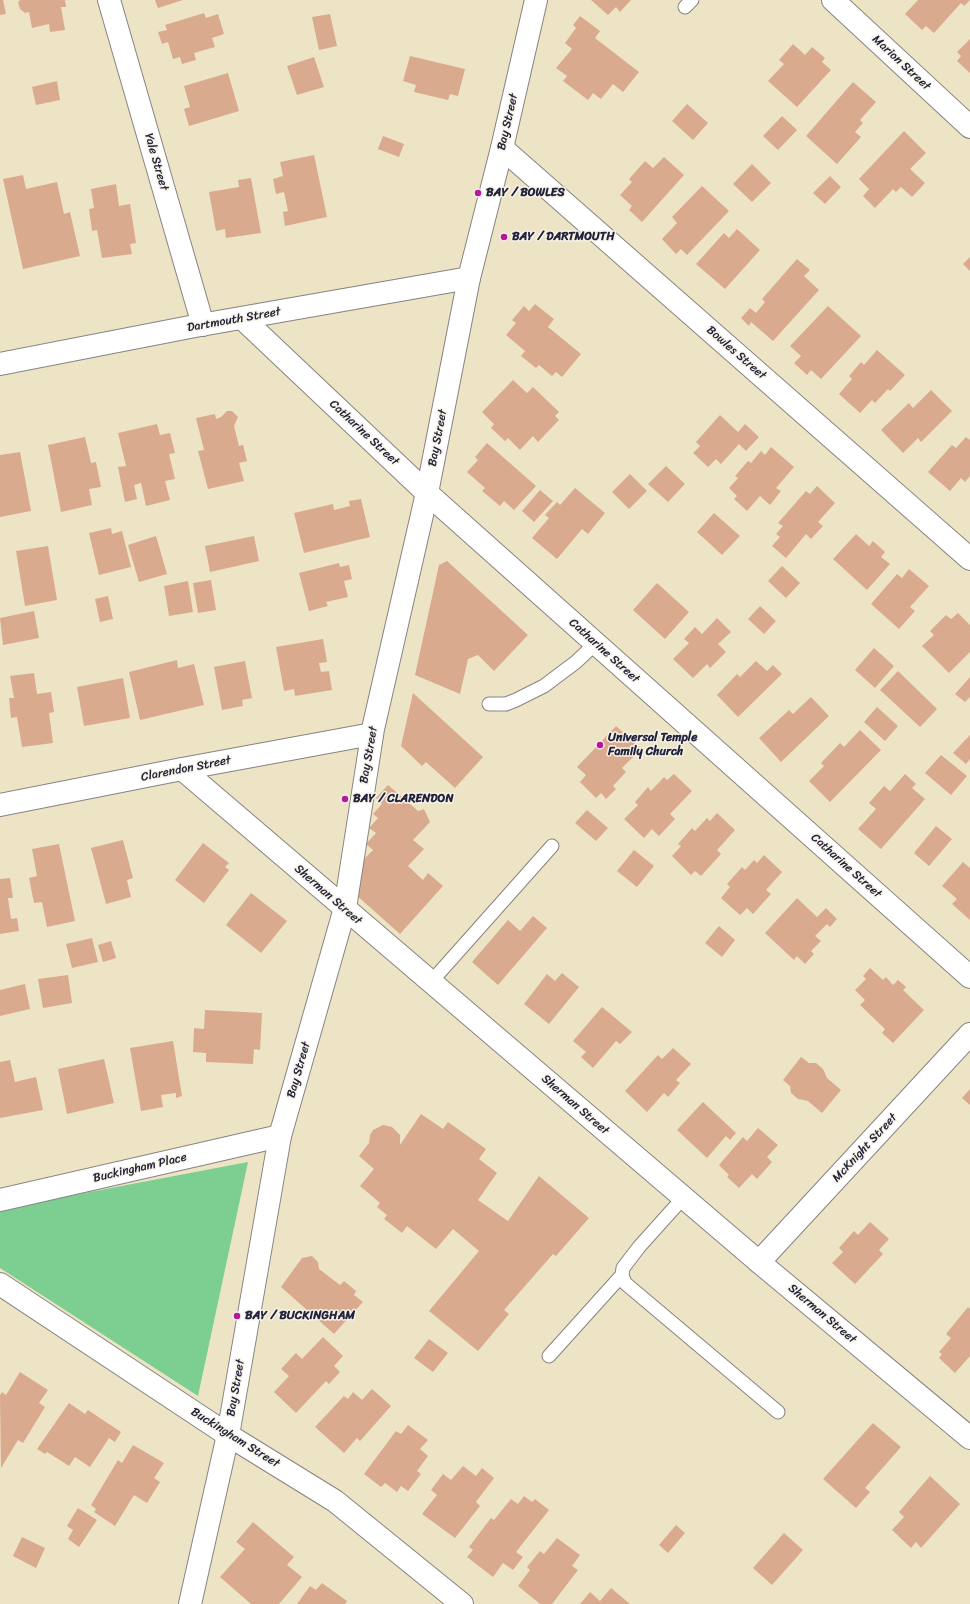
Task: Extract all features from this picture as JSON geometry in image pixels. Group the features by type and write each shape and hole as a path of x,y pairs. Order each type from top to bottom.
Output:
{"street":[{"name":"Yale Street","path":"109,0 203,325"},
{"name":"Bay Street","path":"190,1604 228,1435 280,1136 345,908 372,734 427,493 469,278 502,148 536,0"},
{"name":"Marion Street","path":"833,0 970,127"},
{"name":"Bowles Street","path":"502,148 970,559"},
{"name":"Dartmouth Street","path":"0,364 203,325 469,278"},
{"name":"Catharine Street","path":"243,319 427,493 970,977"},
{"name":"Clarendon Street","path":"0,805 372,734"},
{"name":"Sherman Street","path":"182,770 683,1198 970,1438"},
{"name":"McKnight Street","path":"759,1262 970,1034"},
{"name":"Buckingham Place","path":"0,1200 280,1136"},
{"name":"Buckingham Street","path":"0,1284 228,1435 335,1501 462,1604"}],"lane":[{"path":"489,704 506,704 544,686 576,662 596,643"},
{"path":"431,982 552,846"},
{"path":"683,1198 639,1247 623,1268 622,1275 625,1283 778,1412"},
{"path":"549,1356 622,1275"}],"green space":[{"path":"248,1162 198,1396 0,1268 0,1209"}],"building":[{"path":"0,0 3,0 6,14 0,15"},
{"path":"20,0 65,0 66,7 61,7 65,30 50,32 49,24 32,28 29,12 25,13 20,9 18,2"},
{"path":"155,0 183,0 158,8"},
{"path":"591,0 631,0 620,12 616,7 608,15"},
{"path":"918,0 970,0 964,6 961,3 934,33 926,26 922,30 905,14"},
{"path":"204,13 206,18 218,14 224,34 212,38 215,47 194,53 196,60 182,64 180,57 173,59 168,42 162,44 158,32 167,30 165,25"},
{"path":"330,14 337,46 319,50 312,17"},
{"path":"580,16 600,31 595,38 639,72 623,92 613,84 601,99 593,93 588,100 563,81 567,76 556,68 572,49 565,43 576,28 573,25"},
{"path":"970,39 970,73 957,61 961,56 957,52"},
{"path":"793,44 805,55 812,47 825,58 822,62 831,70 797,107 768,81 784,64 779,60"},
{"path":"410,56 465,69 458,96 450,94 448,100 414,92 416,85 403,81"},
{"path":"314,57 324,87 297,95 287,66"},
{"path":"228,73 239,111 189,126 184,109 190,107 184,86"},
{"path":"57,81 60,100 36,105 32,87"},
{"path":"853,82 876,102 860,120 863,123 855,132 861,137 837,164 806,136"},
{"path":"687,104 708,123 693,140 672,121"},
{"path":"782,116 797,130 778,150 763,136"},
{"path":"904,131 926,153 910,169 925,183 912,197 901,187 896,192 893,189 875,208 863,196 869,189 859,179"},
{"path":"383,136 404,144 399,157 378,149"},
{"path":"314,155 327,217 285,226 283,212 288,211 284,192 276,194 273,179 283,176 280,162"},
{"path":"664,157 684,175 642,222 629,210 632,206 620,195 632,182 629,179 645,161 653,168"},
{"path":"752,164 771,183 752,202 733,184"},
{"path":"23,175 26,189 57,182 64,214 70,212 80,256 23,269 3,179"},
{"path":"830,176 841,187 825,204 813,193"},
{"path":"251,178 261,233 226,238 225,229 216,231 209,192 239,187 238,180"},
{"path":"116,184 119,206 130,204 136,243 130,244 132,254 102,258 97,230 92,231 89,209 94,208 91,189"},
{"path":"702,186 729,211 687,255 681,249 676,254 662,239 677,223 672,217"},
{"path":"737,229 760,250 725,289 696,264 724,233 729,238"},
{"path":"970,257 970,271 963,264"},
{"path":"797,259 810,270 804,276 819,290 773,341 751,322 749,326 741,318 750,308 756,313 765,302 762,299"},
{"path":"535,304 554,319 548,327 581,354 562,377 556,372 552,376 539,365 536,368 521,356 525,351 506,335 516,323 512,320 524,306 529,311"},
{"path":"828,306 861,336 821,379 811,370 807,375 794,363 801,356 790,346"},
{"path":"877,350 905,375 890,391 888,389 875,403 872,400 860,413 839,394 852,379 849,376 861,362 864,365"},
{"path":"513,380 527,393 533,387 559,412 555,416 559,420 538,442 533,436 520,450 508,438 505,441 491,428 494,424 482,412"},
{"path":"931,390 952,411 921,442 918,438 903,453 881,430 909,403 913,408"},
{"path":"227,411 232,411 238,417 234,426 239,446 243,445 247,461 239,463 244,481 208,489 198,451 204,450 196,418 215,414 216,419 221,417"},
{"path":"720,415 738,432 745,424 759,437 746,451 739,444 721,464 716,459 708,467 693,453 700,446 696,442"},
{"path":"157,424 160,435 170,433 175,453 169,454 175,479 165,481 170,500 146,506 141,483 134,485 137,499 125,502 118,467 126,466 118,433"},
{"path":"85,437 91,463 96,462 101,487 89,489 92,505 61,512 48,445"},
{"path":"966,437 970,440 970,476 965,482 961,478 950,491 928,472 952,445 956,448"},
{"path":"487,443 536,486 514,510 504,501 500,506 482,491 485,488 467,472 478,460 475,457"},
{"path":"771,447 794,467 776,488 781,491 770,505 760,496 747,511 734,499 737,496 729,488 738,478 735,476 748,461 751,463 761,451 765,455"},
{"path":"20,452 31,511 0,517 0,455"},
{"path":"666,466 685,484 668,502 648,484"},
{"path":"630,474 647,491 629,509 612,492"},
{"path":"817,486 835,503 818,522 823,526 811,539 806,534 786,558 772,546 780,537 776,534 783,526 778,523 806,491 810,494"},
{"path":"575,488 605,513 588,534 582,529 557,559 532,538 549,518 545,515 557,502 560,505"},
{"path":"540,490 553,501 534,522 522,511"},
{"path":"361,499 370,537 304,553 294,513 333,504 334,510 350,506 349,501"},
{"path":"714,513 740,536 722,555 697,532"},
{"path":"111,528 112,534 122,531 131,567 99,575 89,533"},
{"path":"856,534 869,546 873,541 885,552 881,557 890,564 867,590 833,559"},
{"path":"156,536 167,574 139,582 128,545"},
{"path":"254,536 259,561 210,572 205,546"},
{"path":"48,546 57,600 25,606 16,551"},
{"path":"447,561 528,635 494,671 478,655 468,659 460,694 415,675 439,565"},
{"path":"339,563 340,567 349,565 352,579 344,581 348,597 326,602 328,606 309,611 299,573"},
{"path":"782,566 800,583 786,598 768,581"},
{"path":"909,569 929,586 910,607 915,611 899,629 871,604 897,574 902,578"},
{"path":"211,580 216,610 198,613 193,583"},
{"path":"188,581 193,612 169,616 164,586"},
{"path":"657,583 689,612 665,639 633,610"},
{"path":"108,596 113,619 100,622 95,599"},
{"path":"760,606 776,621 764,634 748,619"},
{"path":"34,611 39,638 3,645 0,618"},
{"path":"958,613 970,625 970,652 949,673 922,646 934,635 930,631 946,615 951,619"},
{"path":"717,618 731,632 718,644 726,652 710,668 707,664 693,678 673,659 689,643 684,639 695,627 702,634"},
{"path":"323,639 327,662 319,663 321,672 329,671 332,690 295,696 294,689 284,691 276,647"},
{"path":"874,648 894,666 875,688 855,670"},
{"path":"177,660 178,668 194,664 204,705 140,720 129,672"},
{"path":"245,661 252,698 242,700 243,706 222,710 214,667"},
{"path":"756,661 767,671 773,665 782,674 738,717 717,695 737,674 740,677"},
{"path":"898,671 937,709 920,727 880,690"},
{"path":"34,673 37,694 51,692 54,712 49,713 53,743 22,747 17,717 11,718 9,698 14,698 10,676"},
{"path":"970,677 970,697 965,702 955,694"},
{"path":"123,678 130,718 84,726 77,687"},
{"path":"413,693 483,757 455,788 426,762 422,766 401,746"},
{"path":"811,697 829,716 781,762 759,738 789,710 793,714"},
{"path":"877,707 898,726 885,741 864,722"},
{"path":"616,726 641,749 622,768 626,772 613,786 616,789 606,799 601,793 596,798 580,782 586,775 577,767"},
{"path":"860,730 881,750 830,802 809,781 824,766 821,763 840,743 844,747"},
{"path":"970,735 970,759 966,764 953,753"},
{"path":"941,755 967,776 951,795 925,773"},
{"path":"674,774 692,791 670,814 675,819 659,836 652,829 644,838 624,819 638,805 635,802 648,787 651,791 664,777 667,780"},
{"path":"905,774 916,784 912,788 925,799 881,849 858,829 876,809 869,803 884,786 890,791"},
{"path":"388,785 418,811 424,809 430,822 413,840 424,849 408,866 423,880 428,873 443,886 400,934 355,894 364,859 373,850 366,844 376,833 369,828 378,818 373,814 382,804 376,798"},
{"path":"587,810 608,828 596,841 575,823"},
{"path":"717,813 735,830 717,850 721,854 701,876 695,871 691,875 672,856 681,846 678,844 692,828 695,831 707,818 710,821"},
{"path":"936,826 952,839 929,866 914,853"},
{"path":"123,840 133,878 127,880 131,897 106,904 91,848"},
{"path":"203,843 229,863 225,867 229,870 204,903 175,880"},
{"path":"59,844 75,921 47,927 42,902 34,903 29,878 37,876 32,849"},
{"path":"634,850 654,866 637,887 617,871"},
{"path":"764,855 782,872 766,890 771,894 753,914 747,908 740,915 721,898 730,887 727,884 742,867 745,870 754,860 757,863"},
{"path":"963,862 970,868 970,920 952,904 957,899 942,886"},
{"path":"10,878 13,898 8,898 11,919 17,918 19,931 0,934 0,879"},
{"path":"251,893 287,921 261,953 226,925"},
{"path":"797,898 817,917 826,908 837,919 830,927 827,924 815,936 821,941 811,951 814,954 805,964 797,956 794,960 765,933"},
{"path":"533,916 547,928 498,985 472,962 508,920 520,931"},
{"path":"719,926 735,940 722,957 705,943"},
{"path":"92,938 98,962 72,968 66,944"},
{"path":"111,941 116,958 103,962 98,945"},
{"path":"870,968 883,980 886,977 893,985 898,980 906,987 903,990 924,1010 893,1043 882,1033 885,1029 860,1005 865,1000 855,990 866,979 863,976"},
{"path":"562,973 579,987 549,1024 524,1004 547,974 555,981"},
{"path":"68,975 72,1003 43,1008 38,979"},
{"path":"25,984 30,1009 0,1016 0,990"},
{"path":"602,1007 632,1032 620,1044 616,1041 593,1068 581,1057 586,1052 573,1041"},
{"path":"205,1010 262,1013 260,1050 254,1049 253,1064 206,1062 206,1053 193,1052 194,1028 204,1029"},
{"path":"173,1041 182,1096 176,1098 176,1093 161,1095 163,1107 141,1111 130,1048"},
{"path":"673,1048 691,1064 676,1080 680,1083 668,1097 664,1093 647,1112 625,1091 658,1055 662,1059"},
{"path":"801,1057 809,1063 816,1063 823,1069 827,1078 841,1090 822,1113 808,1101 798,1099 791,1093 790,1086 783,1080"},
{"path":"104,1059 114,1103 67,1114 58,1069"},
{"path":"10,1060 15,1082 36,1077 43,1110 0,1118 0,1062"},
{"path":"970,1089 970,1105 962,1098"},
{"path":"703,1102 736,1133 730,1140 726,1136 707,1158 677,1130"},
{"path":"421,1114 443,1129 448,1122 486,1149 479,1159 497,1173 478,1200 508,1221 539,1176 589,1218 556,1256 553,1254 504,1310 509,1314 478,1351 429,1311 479,1251 453,1229 436,1249 407,1226 402,1233 384,1219 387,1215 377,1207 380,1203 360,1186 374,1169 359,1156 369,1143 370,1135 373,1130 383,1125 392,1127 400,1135 400,1145"},
{"path":"758,1128 778,1145 767,1157 772,1162 757,1179 752,1174 739,1188 727,1177 729,1175 719,1165 743,1137 747,1141"},
{"path":"870,1222 889,1239 879,1250 883,1254 855,1284 832,1263 843,1252 839,1248 854,1231 858,1235"},
{"path":"312,1256 318,1262 319,1269 340,1285 344,1281 356,1291 354,1295 363,1302 334,1334 281,1287 302,1258"},
{"path":"968,1307 970,1309 970,1356 955,1373 939,1358 942,1354 939,1352 951,1338 946,1334"},
{"path":"323,1337 343,1356 334,1366 340,1372 329,1384 326,1381 296,1413 274,1392 289,1376 281,1369 296,1353 302,1359"},
{"path":"429,1339 448,1353 433,1372 414,1358"},
{"path":"20,1372 48,1390 39,1403 45,1407 23,1443 18,1440 1,1468 0,1395 2,1392 6,1395"},
{"path":"372,1389 391,1406 360,1441 357,1438 344,1453 315,1427 344,1396 348,1399 353,1392 362,1400"},
{"path":"69,1403 85,1414 88,1410 121,1432 115,1442 109,1438 90,1467 75,1457 69,1466 47,1452 45,1454 37,1449"},
{"path":"873,1423 901,1447 865,1488 870,1492 856,1508 823,1479"},
{"path":"408,1425 428,1440 420,1449 428,1456 417,1471 421,1474 408,1491 401,1486 397,1492 385,1483 381,1487 364,1474 396,1431 401,1434"},
{"path":"133,1445 164,1463 154,1478 160,1482 147,1503 134,1495 115,1526 94,1512 96,1509 91,1505 118,1460 122,1463"},
{"path":"463,1466 476,1476 482,1468 494,1478 476,1502 480,1506 455,1538 422,1514 437,1495 431,1490 443,1474 451,1480"},
{"path":"930,1476 960,1504 921,1548 916,1542 911,1548 892,1530 904,1517 899,1512"},
{"path":"524,1496 532,1502 535,1499 549,1510 516,1552 523,1557 513,1570 503,1563 493,1577 467,1557 473,1550 469,1547 491,1518 494,1520 511,1499 518,1504"},
{"path":"78,1508 97,1520 79,1547 68,1539 73,1530 67,1526"},
{"path":"253,1522 294,1557 287,1565 302,1577 279,1604 251,1604 220,1577 245,1549 236,1542"},
{"path":"676,1525 685,1533 668,1553 659,1545"},
{"path":"784,1533 803,1550 772,1585 753,1568"},
{"path":"22,1537 45,1548 36,1568 13,1556"},
{"path":"557,1538 580,1555 572,1566 578,1570 552,1604 540,1604 518,1586 530,1570 527,1567 540,1551 544,1554"},
{"path":"322,1583 347,1601 345,1604 297,1604 310,1586 316,1590"},
{"path":"611,1588 630,1604 580,1604 590,1592 600,1601"}],"place":[{"name":"BAY / BOWLES","path":"478,193"},
{"name":"BAY / DARTMOUTH","path":"504,237"},
{"name":"Universal Temple Family Church","path":"600,745"},
{"name":"BAY / CLARENDON","path":"345,799"},
{"name":"BAY / BUCKINGHAM","path":"237,1316"}]}
